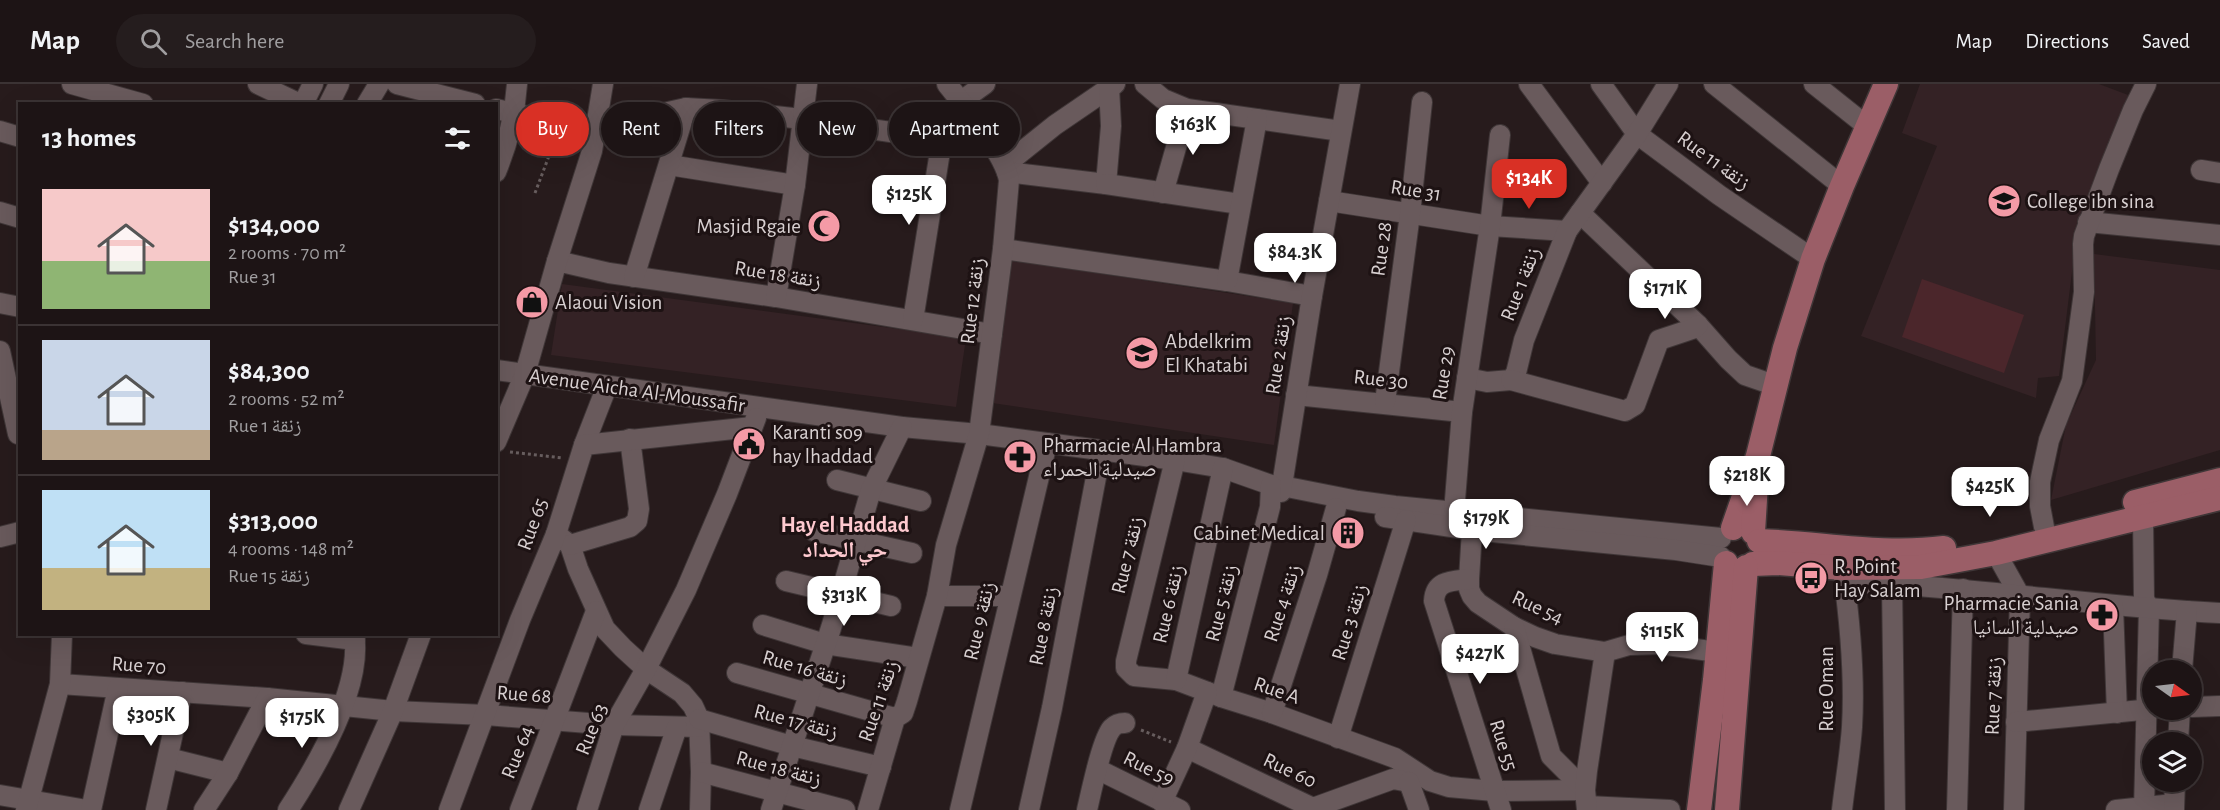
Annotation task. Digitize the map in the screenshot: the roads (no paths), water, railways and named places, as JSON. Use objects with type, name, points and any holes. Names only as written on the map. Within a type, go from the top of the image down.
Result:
[{"type":"main road","points":[[1699,810],[1717,652],[1774,385],[1813,259],[1886,84]]},
{"type":"main road","name":"Avenue Aicha Al-Moussafir","points":[[1739,549],[1778,563],[1843,575],[1922,567],[1996,553],[2140,510],[2220,480]]},
{"type":"main road","name":"Avenue Aicha Al-Moussafir","points":[[1739,549],[1920,551],[1964,546],[2044,527],[2220,498]]},
{"type":"main road","points":[[1727,810],[1739,549]]},
{"type":"street","points":[[72,84],[129,97]]},
{"type":"street","points":[[258,84],[298,102]]},
{"type":"street","points":[[303,102],[313,84]]},
{"type":"street","points":[[330,102],[339,84]]},
{"type":"street","points":[[368,102],[379,84]]},
{"type":"street","points":[[397,84],[467,102]]},
{"type":"street","points":[[498,167],[506,149],[506,112],[517,84]]},
{"type":"street","points":[[502,447],[592,151],[603,84]]},
{"type":"street","points":[[804,102],[807,84]]},
{"type":"street","points":[[947,84],[960,102],[985,84]]},
{"type":"street","points":[[1145,84],[1163,99],[1187,109],[1341,131]]},
{"type":"street","name":"Rue 2 زنقة","points":[[1277,487],[1296,395],[1350,84]]},
{"type":"street","points":[[1529,84],[1602,183]]},
{"type":"street","name":"Rue 11 زنقة","points":[[1601,84],[1637,134],[1719,195],[1813,259]]},
{"type":"street","name":"Rue 1 زنقة","points":[[1510,380],[1516,373],[1524,340],[1567,231],[1637,134],[1668,84]]},
{"type":"street","points":[[1714,84],[1842,186]]},
{"type":"street","points":[[1814,84],[1868,127]]},
{"type":"street","points":[[1006,169],[1055,125],[1112,86]]},
{"type":"street","points":[[1106,184],[1112,86]]},
{"type":"street","points":[[2044,527],[2040,506],[2040,482],[2049,440],[2072,381],[2084,292],[2083,244],[2088,222],[2139,86]]},
{"type":"street","name":"Rue 28","points":[[1385,402],[1422,102]]},
{"type":"street","points":[[506,112],[561,124],[597,128],[686,108],[797,118]]},
{"type":"street","points":[[634,277],[686,108]]},
{"type":"street","points":[[1162,193],[1187,109]]},
{"type":"street","points":[[1227,282],[1257,119]]},
{"type":"street","points":[[0,131],[18,136]]},
{"type":"street","name":"Rue 29","points":[[1460,523],[1462,411],[1490,226],[1500,135]]},
{"type":"street","points":[[776,297],[798,156]]},
{"type":"street","points":[[913,320],[939,156]]},
{"type":"street","points":[[998,156],[1006,169]]},
{"type":"street","points":[[669,165],[795,185]]},
{"type":"street","points":[[1006,169],[1240,204]]},
{"type":"street","name":"Rue 12 زنقة","points":[[979,434],[1003,249],[1009,180],[1006,169]]},
{"type":"street","name":"Rue 31","points":[[1329,201],[1490,226],[1567,231]]},
{"type":"street","points":[[0,212],[18,217]]},
{"type":"street","points":[[1580,213],[1698,325],[1745,375],[1774,385]]},
{"type":"street","points":[[2088,222],[2220,235]]},
{"type":"street","points":[[1003,249],[1312,296]]},
{"type":"street","name":"Rue 18 زنقة","points":[[557,261],[634,277],[776,297],[992,334]]},
{"type":"street","points":[[0,303],[18,307]]},
{"type":"street","points":[[1467,378],[1488,382],[1510,380],[1624,411],[1635,405],[1659,340],[1698,325]]},
{"type":"street","points":[[0,351],[12,435]]},
{"type":"street","name":"Avenue Aicha Al-Moussafir","points":[[498,370],[902,427],[979,434],[1175,460],[1223,468],[1336,508],[1406,520],[1739,549]]},
{"type":"street","name":"Rue 65","points":[[449,810],[520,620],[563,539],[581,452],[607,386]]},
{"type":"street","name":"Rue 30","points":[[1296,395],[1462,411]]},
{"type":"street","name":"Rue 63","points":[[587,810],[614,725],[646,669],[700,558],[760,407]]},
{"type":"street","points":[[581,452],[630,440],[752,427]]},
{"type":"street","points":[[774,802],[841,594],[871,489],[902,427]]},
{"type":"street","name":"Rue 11 زنقة","points":[[868,810],[894,718],[903,713],[908,701],[918,658],[937,596],[946,545],[979,434]]},
{"type":"street","points":[[630,440],[639,509],[637,521],[630,527],[563,539],[605,628],[646,669],[689,700],[699,723],[700,810]]},
{"type":"street","name":"Rue 9 زنقة","points":[[960,810],[1047,443]]},
{"type":"street","name":"Rue 8 زنقة","points":[[1029,810],[1052,708],[1101,451]]},
{"type":"street","name":"Rue 7 زنقة","points":[[1126,661],[1175,460]]},
{"type":"street","name":"Rue 6 زنقة","points":[[1176,680],[1223,468]]},
{"type":"street","points":[[837,480],[921,501]]},
{"type":"street","name":"Avenue Aicha Al-Moussafir","points":[[1277,487],[1358,501],[1460,523]]},
{"type":"street","name":"Rue 5 زنقة","points":[[1162,801],[1214,694],[1277,487]]},
{"type":"street","name":"Rue 4 زنقة","points":[[1272,713],[1317,575],[1336,508]]},
{"type":"street","points":[[2140,510],[2144,599],[2149,608],[2149,660]]},
{"type":"street","name":"Rue 3 زنقة","points":[[1338,738],[1406,520]]},
{"type":"street","name":"Rue 54","points":[[1460,523],[1469,589],[1478,603],[1535,637],[1555,644],[1605,652]]},
{"type":"street","points":[[814,531],[912,553]]},
{"type":"street","points":[[0,537],[18,532]]},
{"type":"street","points":[[1996,553],[2020,596]]},
{"type":"street","points":[[1843,575],[1892,584],[1963,589],[2113,606],[2220,613]]},
{"type":"street","name":"Rue Oman","points":[[1842,810],[1852,728],[1851,638],[1843,575]]},
{"type":"street","name":"Rue 55","points":[[1469,579],[1442,584],[1436,590],[1434,600],[1501,810]]},
{"type":"street","points":[[786,580],[891,606]]},
{"type":"street","points":[[1892,584],[1894,810]]},
{"type":"street","points":[[1957,810],[1963,589]]},
{"type":"street","points":[[937,596],[1010,596]]},
{"type":"street","name":"Rue 7 زنقة","points":[[2013,810],[2020,596]]},
{"type":"street","points":[[2113,606],[2117,713]]},
{"type":"street","name":"Rue 64","points":[[520,810],[597,611]]},
{"type":"street","points":[[2183,660],[2187,612]]},
{"type":"street","points":[[763,625],[825,644],[918,658]]},
{"type":"street","points":[[1515,627],[1551,756],[1586,802]]},
{"type":"street","points":[[27,805],[60,684],[62,636]]},
{"type":"street","points":[[288,810],[353,706],[354,637],[338,636]]},
{"type":"street","points":[[350,810],[393,711],[420,636]]},
{"type":"street","points":[[1586,802],[1605,652],[1629,645],[1659,644],[1717,652]]},
{"type":"street","name":"Rue A","points":[[1126,661],[1126,668],[1134,676],[1176,680],[1272,713],[1395,758],[1413,776],[1449,787],[1670,810]]},
{"type":"street","name":"Rue 16 زنقة","points":[[737,673],[894,718]]},
{"type":"street","name":"Rue 70","points":[[60,684],[353,706]]},
{"type":"street","points":[[0,795],[27,805],[89,810],[118,688]]},
{"type":"street","points":[[156,810],[182,692]]},
{"type":"street","points":[[204,810],[228,773],[267,698]]},
{"type":"street","name":"Rue 68","points":[[353,706],[393,711],[677,728]]},
{"type":"street","points":[[2202,707],[2220,706]]},
{"type":"street","points":[[2016,722],[2142,711]]},
{"type":"street","points":[[2144,808],[2148,720]]},
{"type":"street","name":"Rue 17 زنقة","points":[[677,728],[699,723],[881,767]]},
{"type":"street","points":[[1088,810],[1097,770],[1110,730],[1118,723],[1125,723]]},
{"type":"street","points":[[649,810],[677,728]]},
{"type":"street","name":"Rue 60","points":[[1187,748],[1313,809],[1393,779],[1413,776]]},
{"type":"street","points":[[168,758],[228,773]]},
{"type":"street","name":"Rue 59","points":[[1097,770],[1180,810]]},
{"type":"street","name":"Rue 18 زنقة","points":[[701,772],[774,802],[845,810]]},
{"type":"street","points":[[1413,776],[1419,810]]},
{"type":"street","points":[[2116,810],[2174,807],[2175,792]]},
{"type":"place","name":"College ibn sina","points":[[2004,201]]},
{"type":"place","name":"Masjid Rgaie","points":[[824,226]]},
{"type":"place","name":"Alaoui Vision","points":[[532,302]]},
{"type":"place","name":"Abdelkrim El Khatabi","points":[[1142,353]]},
{"type":"place","name":"Karanti so9 hay lhaddad","points":[[749,444]]},
{"type":"place","name":"Pharmacie Al Hambra صيدلية الحمراء","points":[[1020,457]]},
{"type":"place","name":"Cabinet Medical","points":[[1348,533]]},
{"type":"place","name":"R. Point Hay Salam","points":[[1811,578]]},
{"type":"place","name":"Pharmacie Sania صيدلية السانيا","points":[[2102,615]]},
{"type":"district","name":"Hay el Haddad حي الحداد","points":[[845,536]]}]
